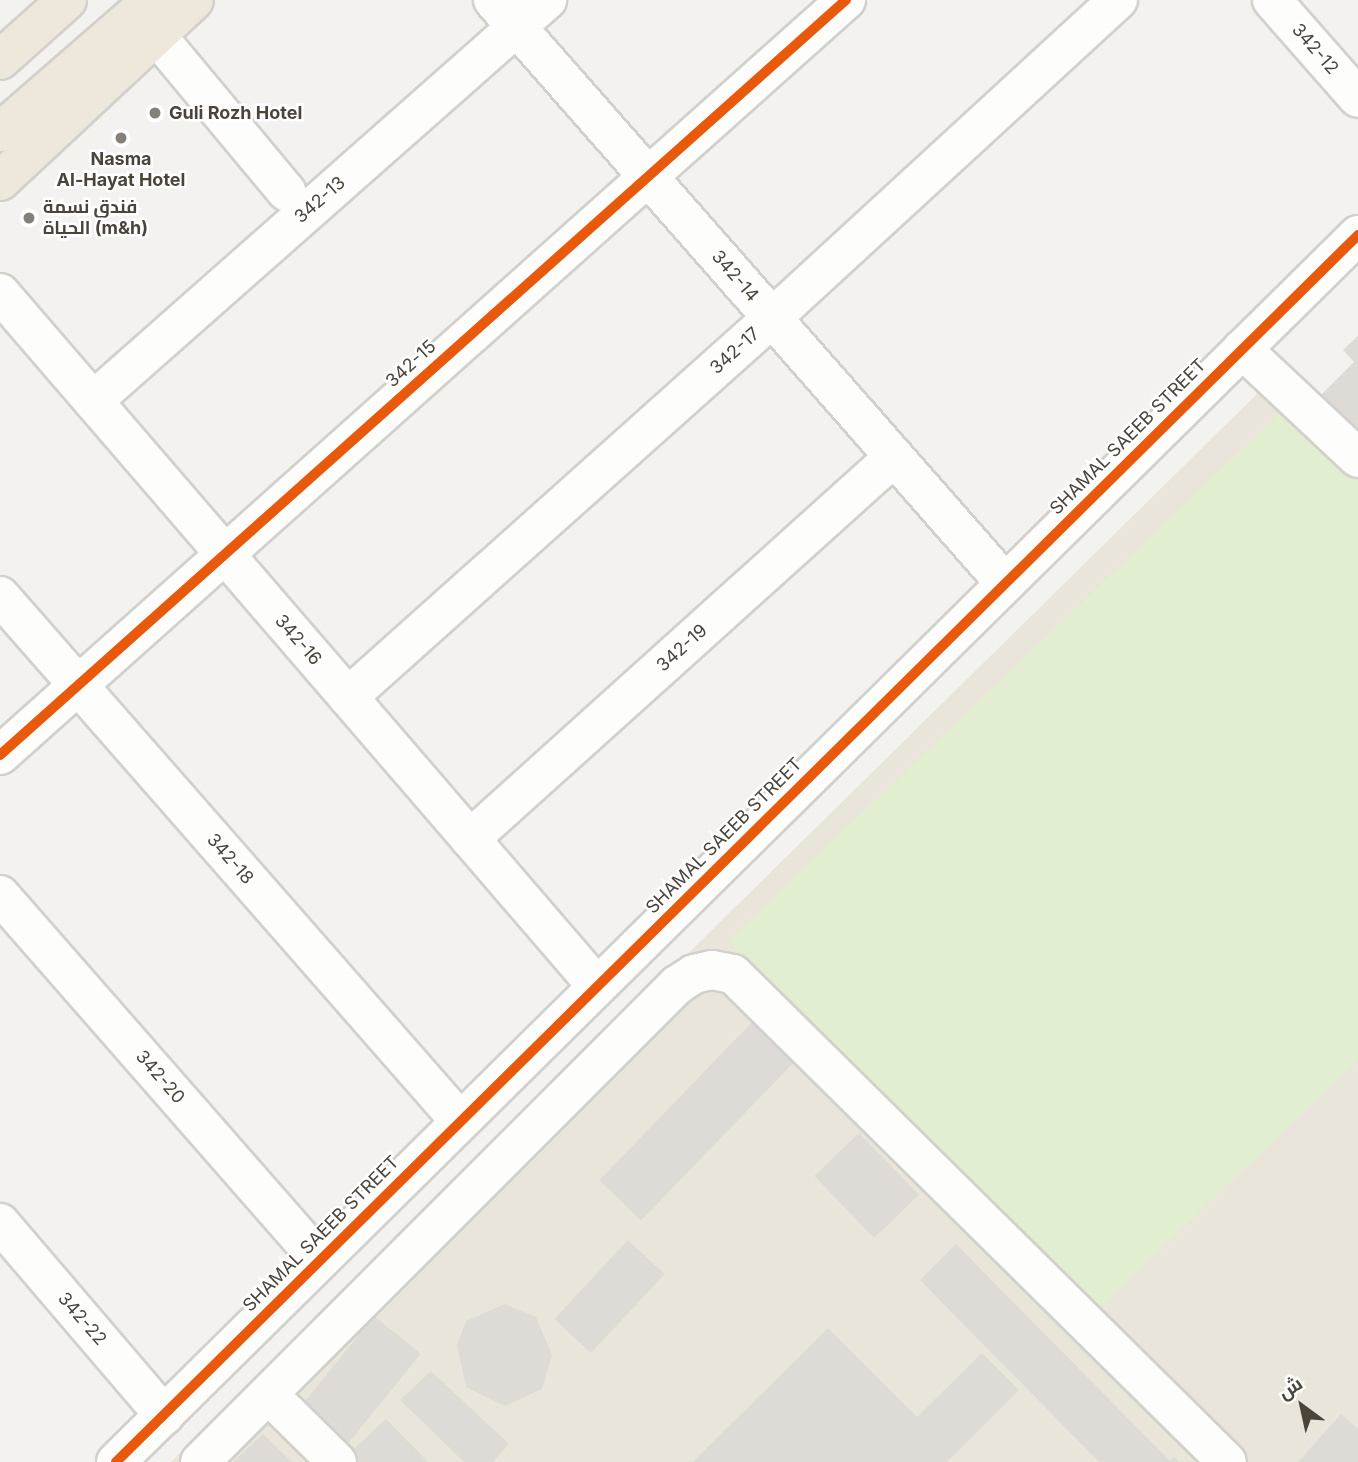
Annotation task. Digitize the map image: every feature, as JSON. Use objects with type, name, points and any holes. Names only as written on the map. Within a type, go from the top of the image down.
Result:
[{"type":"highway","points":[[0,60],[67,0]]},
{"type":"highway","points":[[0,132],[154,17],[194,0]]},
{"type":"highway","points":[[0,181],[154,17]]},
{"type":"street","name":"342-13","points":[[93,401],[505,14],[547,0]]},
{"type":"street","name":"342-15","points":[[0,755],[846,0]]},
{"type":"street","name":"342-17","points":[[348,697],[772,318],[1118,0]]},
{"type":"street","name":"342-12","points":[[1272,0],[1358,98]]},
{"type":"street","name":"342-14","points":[[505,14],[1005,583]]},
{"type":"street","points":[[154,17],[287,192]]},
{"type":"street","name":"SHAMAL SAEEB STREET","points":[[116,1462],[1358,234]]},
{"type":"street","name":"342-16","points":[[0,293],[597,986]]},
{"type":"street","points":[[1242,349],[1358,458]]},
{"type":"street","name":"342-19","points":[[470,839],[894,457]]},
{"type":"street","name":"342-18","points":[[0,596],[460,1121]]},
{"type":"street","name":"342-20","points":[[0,895],[320,1260]]},
{"type":"street","points":[[201,1462],[270,1396],[677,985],[694,974],[712,970],[733,974],[1227,1462]]},
{"type":"street","name":"342-22","points":[[0,1223],[163,1415]]},
{"type":"street","points":[[270,1396],[337,1462]]},
{"type":"shaded area","points":[[1265,386],[1358,478],[1358,1462],[171,1462]]},
{"type":"green space","points":[[1285,408],[1358,483],[1358,1060],[1089,1318],[728,941]]},
{"type":"building","points":[[1358,336],[1358,441],[1317,399],[1354,362],[1343,350]]},
{"type":"building","points":[[757,1017],[799,1057],[641,1221],[599,1180]]},
{"type":"building","points":[[859,1133],[919,1195],[874,1238],[814,1176]]},
{"type":"building","points":[[628,1240],[665,1274],[591,1353],[554,1319]]},
{"type":"building","points":[[956,1244],[1170,1461],[1174,1457],[1179,1462],[1099,1462],[920,1280]]},
{"type":"building","points":[[505,1304],[536,1317],[552,1355],[542,1389],[505,1406],[466,1387],[457,1345],[466,1321]]},
{"type":"building","points":[[374,1316],[421,1354],[347,1445],[300,1407]]},
{"type":"building","points":[[828,1328],[917,1417],[982,1353],[1019,1390],[947,1462],[693,1462]]},
{"type":"building","points":[[431,1371],[509,1444],[493,1462],[464,1462],[400,1400]]},
{"type":"building","points":[[1341,1414],[1358,1429],[1358,1462],[1298,1462]]},
{"type":"building","points":[[386,1419],[428,1462],[348,1462],[344,1458]]},
{"type":"building","points":[[263,1434],[292,1462],[233,1462]]},
{"type":"cycle path","points":[[0,755],[846,0]]},
{"type":"cycle path","points":[[116,1462],[1358,235]]},
{"type":"place","name":"Guli Rozh Hotel","points":[[155,113]]},
{"type":"place","name":"Nasma Al-Hayat Hotel","points":[[121,138]]},
{"type":"place","name":"فندق نسمة الحياة (m&h)","points":[[29,218]]}]
